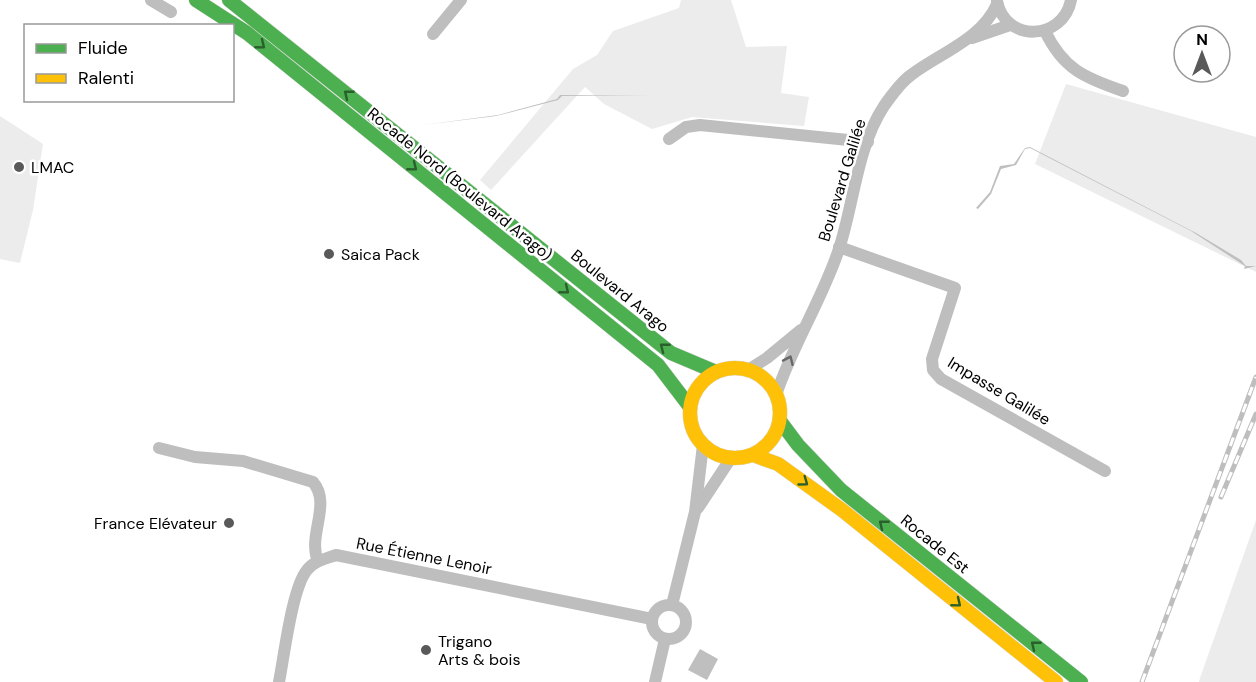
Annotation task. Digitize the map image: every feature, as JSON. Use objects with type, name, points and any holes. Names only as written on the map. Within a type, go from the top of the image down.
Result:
[{"type":"main road","name":"Rocade Nord (Boulevard Arago)","points":[[196,0],[233,24]]},
{"type":"main road","name":"Boulevard Arago","points":[[229,0],[671,353],[716,372]]},
{"type":"main road","name":"Rocade Nord (Boulevard Arago)","points":[[234,25],[658,365],[690,407]]},
{"type":"main road","points":[[753,455],[770,441],[780,421],[780,406],[776,395],[765,379],[748,370],[729,369],[716,372],[704,381],[695,393],[690,407],[690,421],[703,445],[714,453],[731,458],[753,455],[778,464],[842,510],[1056,682]]},
{"type":"main road","name":"Rocade Est","points":[[780,421],[798,445],[841,490],[1081,682]]},
{"type":"street","points":[[151,0],[171,12]]},
{"type":"street","points":[[433,34],[461,0]]},
{"type":"street","points":[[997,2],[1010,24],[1021,31],[1045,31],[1064,18],[1071,0]]},
{"type":"street","name":"Boulevard Galilée","points":[[776,395],[804,327],[823,292],[839,247],[868,142],[884,107],[909,76],[965,40],[991,18],[997,2]]},
{"type":"street","name":"Boulevard Galilée","points":[[965,40],[1010,24]]},
{"type":"street","points":[[1045,31],[1054,50],[1086,78],[1123,91]]},
{"type":"street","points":[[669,138],[686,127],[700,125],[868,142]]},
{"type":"street","name":"Impasse Galilée","points":[[839,247],[955,288],[932,359],[933,370],[941,378],[1105,471]]},
{"type":"street","name":"Boulevard Galilée","points":[[748,370],[767,358],[804,327]]},
{"type":"street","points":[[672,605],[696,512],[703,445]]},
{"type":"street","points":[[159,448],[195,457],[243,461],[313,482],[319,489],[321,498],[315,545],[318,561],[307,570],[298,588],[279,682]]},
{"type":"street","points":[[696,512],[731,458]]},
{"type":"street","name":"Rue Étienne Lenoir","points":[[318,561],[336,555],[652,619]]},
{"type":"street","points":[[672,605],[681,610],[686,624],[676,638],[665,639],[653,629],[652,619],[661,606],[672,605]]},
{"type":"street","points":[[655,682],[665,639]]},
{"type":"shaded area","points":[[681,0],[731,0],[746,47],[787,46],[781,93],[809,97],[804,126],[692,117],[652,129],[604,104],[585,87],[491,190],[480,180],[573,69],[597,55],[613,31],[679,8]]},
{"type":"shaded area","points":[[1066,84],[1256,137],[1256,272],[1035,164]]},
{"type":"shaded area","points":[[560,95],[650,96],[562,96],[558,100],[496,116],[423,125],[498,115],[557,99]]},
{"type":"shaded area","name":"LMAC","points":[[0,116],[43,144],[33,210],[20,263],[0,259]]},
{"type":"shaded area","points":[[1030,147],[1196,233],[1241,260],[1246,266],[1256,266],[1244,269],[1245,266],[1191,231],[1030,148],[1025,149],[1016,165],[1001,169],[991,194],[978,209],[976,208],[990,192],[1000,166],[1014,164],[1025,148]]},
{"type":"shaded area","points":[[1256,520],[1256,682],[1199,682],[1200,678]]},
{"type":"shaded area","points":[[700,649],[718,659],[707,680],[688,670]]},
{"type":"railway","points":[[1142,682],[1256,377]]},
{"type":"railway","points":[[1221,497],[1256,414]]},
{"type":"traffic: fast","points":[[196,0],[233,24]]},
{"type":"traffic: fast","points":[[229,0],[671,353],[716,372]]},
{"type":"traffic: fast","points":[[234,25],[658,365],[690,407]]},
{"type":"traffic: fast","points":[[780,421],[798,445],[841,490],[1081,682]]},
{"type":"traffic: slow","points":[[735,368],[752,372],[767,381],[776,396],[780,413],[776,430],[767,445],[752,454],[735,458],[718,454],[703,445],[694,430],[690,413],[694,396],[703,381],[718,372],[735,368]]},
{"type":"traffic: slow","points":[[753,455],[778,464],[842,510],[1056,682]]},
{"type":"place","name":"LMAC","points":[[19,167]]},
{"type":"place","name":"Saica Pack","points":[[329,254]]},
{"type":"place","name":"France Elévateur","points":[[229,523]]},
{"type":"place","name":"Trigano Arts & bois","points":[[426,650]]}]
